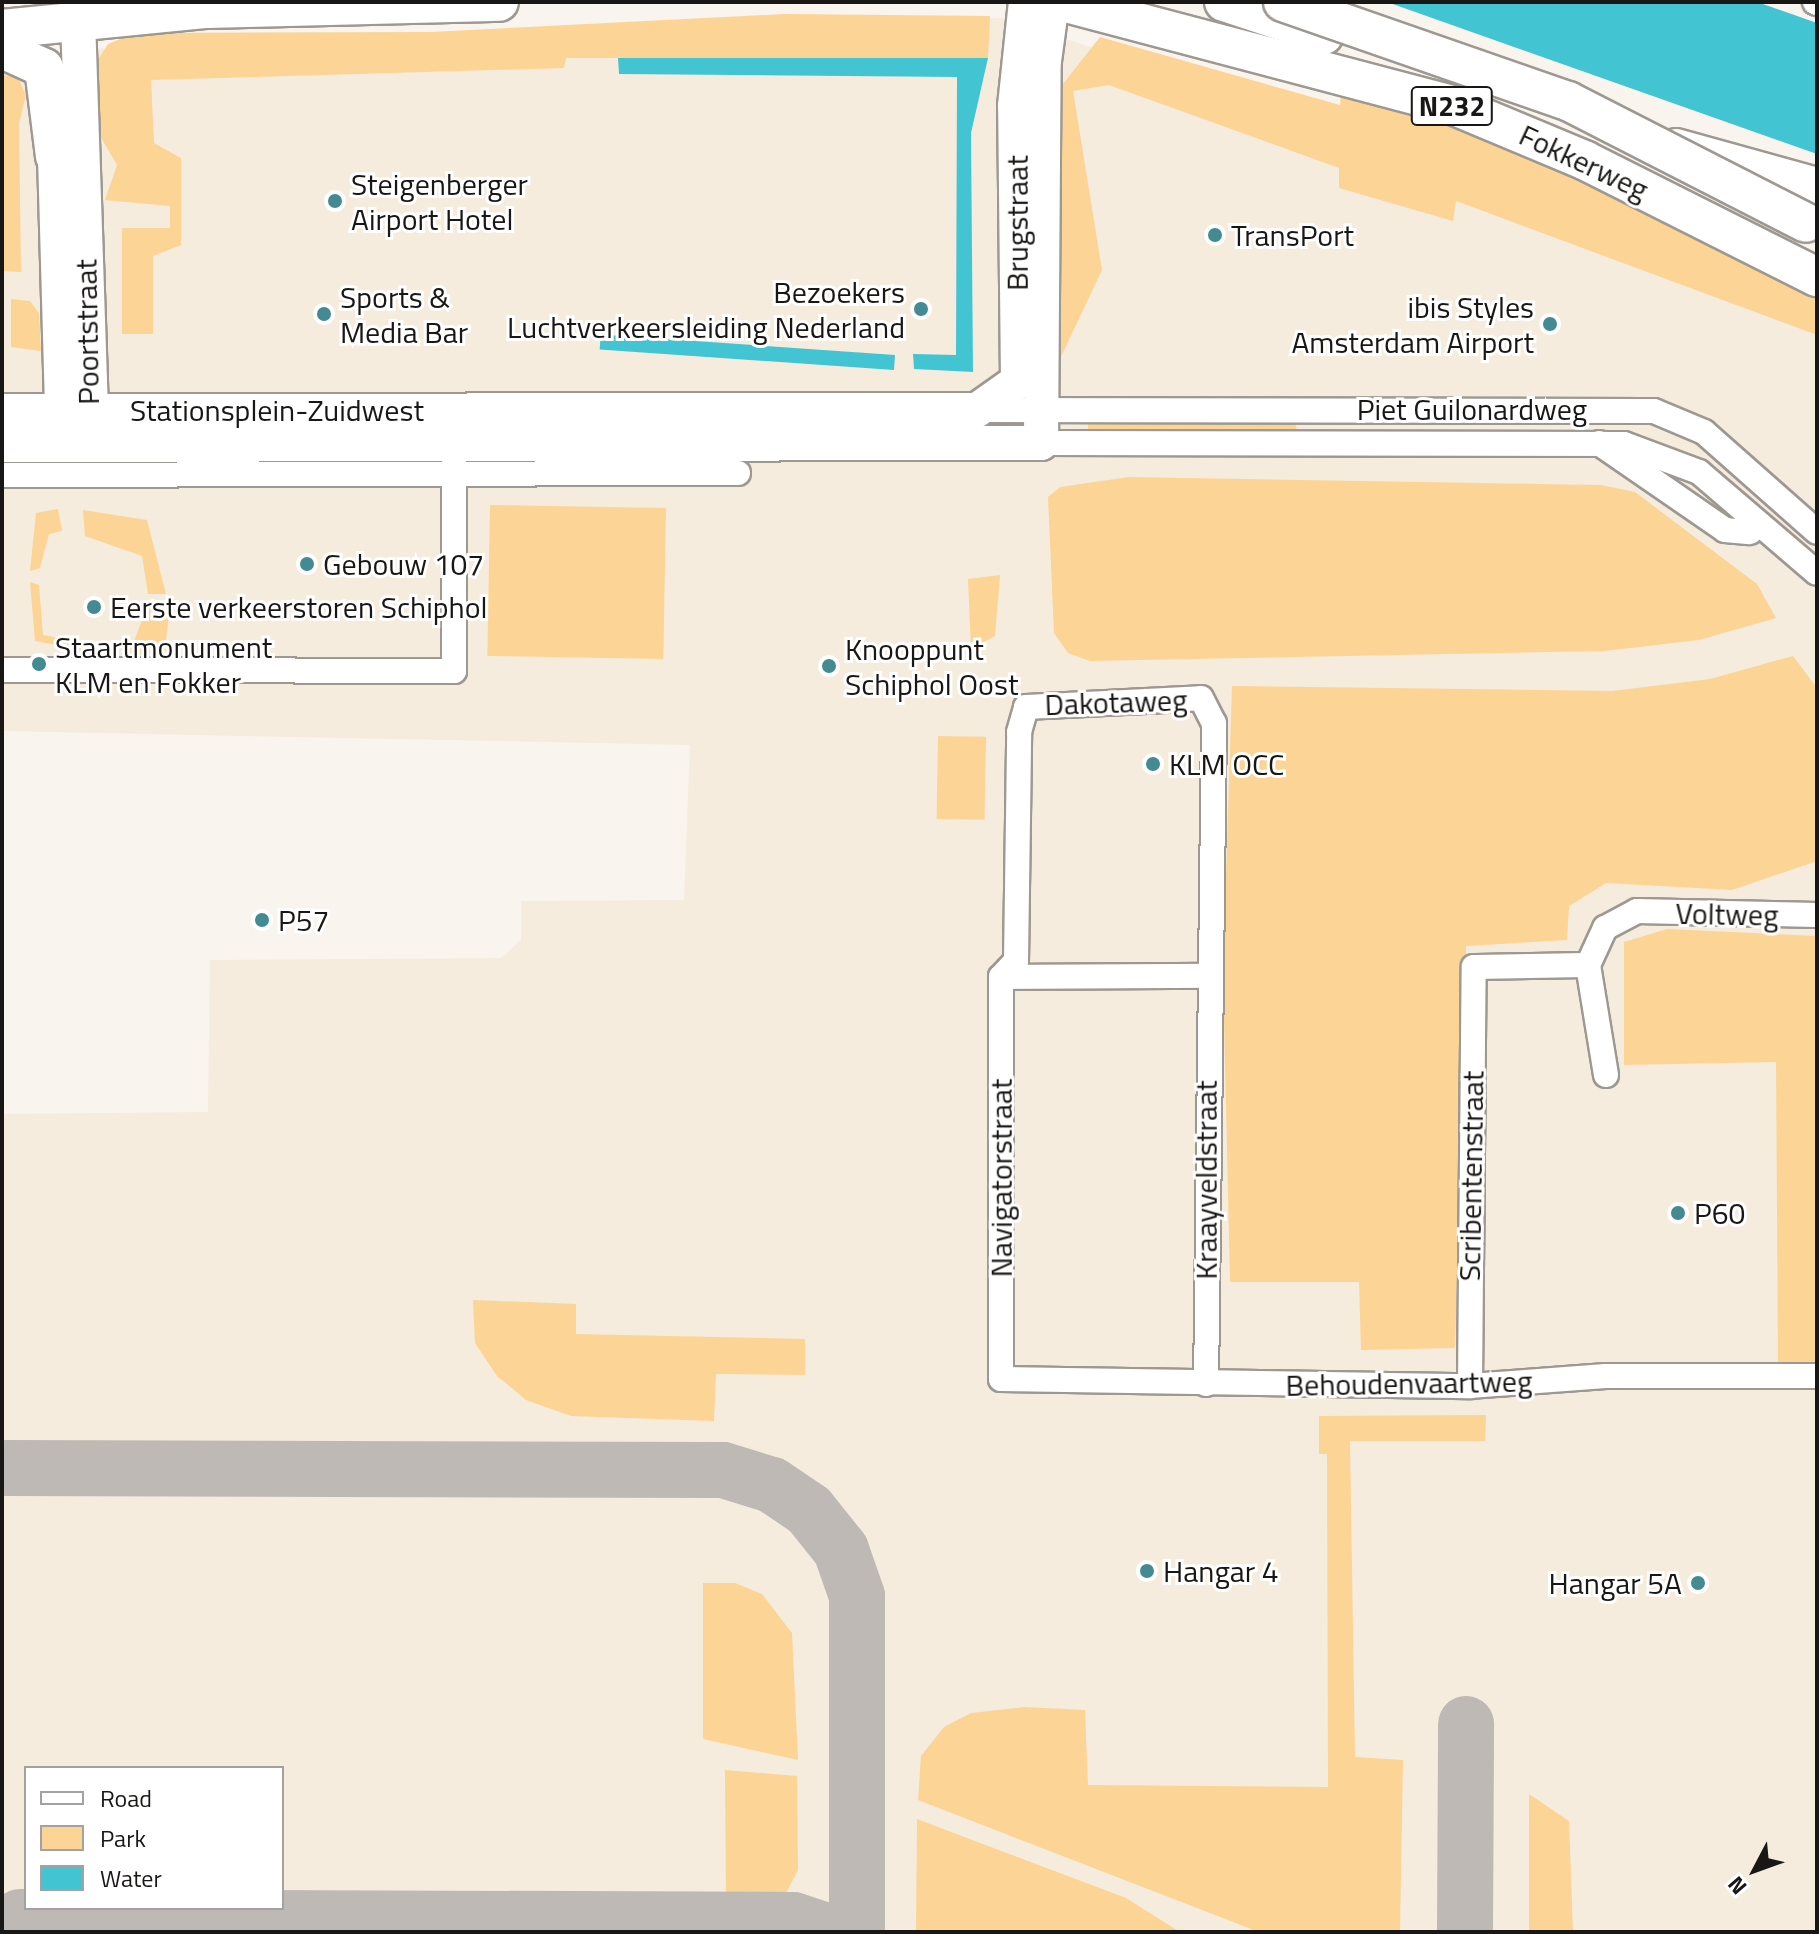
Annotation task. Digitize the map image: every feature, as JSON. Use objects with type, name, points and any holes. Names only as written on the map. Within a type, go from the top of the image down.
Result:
[{"type":"main road","points":[[2,29],[67,10],[499,2]]},
{"type":"main road","name":"Fokkerweg","points":[[1062,2],[1455,106],[1584,160],[1817,277]]},
{"type":"main road","name":"N232","points":[[1224,2],[1584,120],[1817,187]]},
{"type":"main road","name":"Fokkerweg","points":[[1283,2],[1568,101],[1812,225]]},
{"type":"main road","points":[[2,49],[44,68],[55,156]]},
{"type":"street","name":"Brugstraat","points":[[1026,2],[1015,106],[1030,413]]},
{"type":"street","name":"Brugstraat","points":[[1030,413],[1044,61],[1052,2]]},
{"type":"street","name":"Poortstraat","points":[[67,10],[76,410]]},
{"type":"street","name":"Poortstraat","points":[[55,156],[80,446]]},
{"type":"street","name":"Stationsplein-Zuidwest","points":[[2,411],[895,409],[1030,413]]},
{"type":"street","points":[[894,444],[895,409]]},
{"type":"street","name":"Piet Guilonardweg","points":[[1030,413],[1085,409],[1654,411],[1704,432],[1817,532]]},
{"type":"street","name":"Stationsplein-Zuidwest","points":[[2,670],[454,671],[456,410]]},
{"type":"street","points":[[586,410],[586,444]]},
{"type":"street","name":"Piet Guilonardweg","points":[[1030,413],[1599,443],[1676,462],[1720,486],[1817,573]]},
{"type":"street","name":"Stationsplein-Zuidwest","points":[[2,445],[894,444],[1030,413]]},
{"type":"street","name":"Piet Guilonardweg","points":[[1599,443],[1725,530],[1775,535]]},
{"type":"street","name":"Piet Guilonardweg","points":[[1676,462],[1750,532]]},
{"type":"street","points":[[2,475],[454,478],[738,473]]},
{"type":"street","name":"Dakotaweg","points":[[1001,977],[1016,961],[1019,732],[1026,707],[1201,698],[1214,723],[1207,976]]},
{"type":"street","name":"Voltweg","points":[[1588,965],[1605,928],[1637,911],[1817,915]]},
{"type":"street","points":[[1588,965],[1606,1075]]},
{"type":"street","name":"Scribentenstraat","points":[[1470,1386],[1474,967],[1588,965]]},
{"type":"street","points":[[1001,977],[1207,976]]},
{"type":"street","name":"Kraayveldstraat","points":[[1206,1384],[1207,976]]},
{"type":"street","name":"Navigatorstraat","points":[[1001,977],[1001,1379]]},
{"type":"street","name":"Behoudenvaartweg","points":[[1001,1379],[1470,1386],[1606,1376],[1817,1376]]},
{"type":"shaded area","points":[[1002,18],[1378,142],[1817,320],[1817,1932],[2,1932],[2,1114],[208,1112],[210,960],[501,958],[521,940],[521,901],[684,900],[690,745],[2,731],[2,67],[69,51],[204,40]]},
{"type":"green space","points":[[785,14],[990,16],[988,58],[566,58],[564,68],[151,80],[154,143],[181,158],[181,245],[153,256],[153,334],[122,334],[122,228],[170,228],[170,206],[105,200],[117,165],[97,131],[92,69],[108,44],[135,33],[430,32]]},
{"type":"green space","points":[[1100,37],[1340,105],[1341,93],[1494,139],[1817,296],[1817,335],[1456,201],[1453,221],[1339,188],[1339,168],[1109,85],[1073,91],[1102,270],[1058,363],[1059,89]]},
{"type":"green space","points":[[2,75],[18,78],[26,95],[19,123],[21,272],[2,271]]},
{"type":"green space","points":[[11,299],[30,301],[39,313],[41,351],[11,347]]},
{"type":"green space","points":[[1088,420],[1294,420],[1297,430],[1088,434]]},
{"type":"green space","points":[[1129,477],[1601,485],[1635,492],[1757,584],[1776,618],[1699,640],[1604,651],[1090,661],[1068,653],[1054,633],[1048,497],[1060,487]]},
{"type":"green space","points":[[490,505],[666,508],[663,659],[487,656]]},
{"type":"green space","points":[[58,509],[62,531],[49,534],[40,568],[30,571],[36,513]]},
{"type":"green space","points":[[83,510],[147,520],[166,594],[148,594],[142,556],[85,536]]},
{"type":"green space","points":[[1000,575],[995,636],[971,649],[968,579]]},
{"type":"green space","points":[[30,582],[39,585],[43,635],[96,645],[97,653],[35,641]]},
{"type":"green space","points":[[149,601],[170,604],[165,651],[125,657],[121,648],[133,644]]},
{"type":"green space","points":[[1793,656],[1817,688],[1817,861],[1732,890],[1606,883],[1569,906],[1567,940],[1466,946],[1455,1348],[1361,1350],[1359,1282],[1230,1282],[1223,974],[1232,686],[1612,691],[1710,679]]},
{"type":"green space","points":[[938,736],[986,737],[985,820],[937,819]]},
{"type":"green space","points":[[1667,929],[1817,936],[1817,1365],[1778,1365],[1776,1062],[1624,1065],[1624,942]]},
{"type":"green space","points":[[473,1300],[576,1304],[576,1334],[805,1339],[805,1375],[716,1374],[714,1421],[571,1416],[526,1400],[497,1376],[475,1343]]},
{"type":"green space","points":[[1486,1415],[1485,1441],[1350,1441],[1355,1757],[1403,1760],[1400,1932],[1259,1932],[918,1800],[921,1756],[944,1727],[971,1713],[1025,1707],[1085,1710],[1088,1785],[1328,1787],[1327,1454],[1319,1454],[1319,1416]]},
{"type":"green space","points":[[703,1583],[735,1583],[762,1594],[792,1633],[798,1760],[703,1739]]},
{"type":"green space","points":[[725,1770],[797,1776],[798,1870],[783,1899],[726,1903]]},
{"type":"green space","points":[[1529,1794],[1569,1821],[1573,1932],[1529,1932]]},
{"type":"green space","points":[[917,1819],[1126,1898],[1180,1932],[916,1932]]},
{"type":"water","points":[[1387,2],[1757,2],[1817,23],[1817,154]]},
{"type":"water","points":[[618,58],[988,58],[971,133],[973,372],[914,369],[913,354],[956,355],[957,77],[619,74]]},
{"type":"water","points":[[601,334],[895,355],[894,370],[600,349]]},
{"type":"taxiway","points":[[7,1468],[723,1470],[772,1485],[809,1510],[841,1550],[857,1596],[857,1932]]},
{"type":"taxiway","points":[[1465,1932],[1466,1724]]},
{"type":"taxiway","points":[[20,1917],[793,1920],[830,1932]]},
{"type":"place","name":"Steigenberger Airport Hotel","points":[[335,201]]},
{"type":"place","name":"TransPort","points":[[1215,235]]},
{"type":"place","name":"Bezoekers Luchtverkeersleiding Nederland","points":[[921,309]]},
{"type":"place","name":"Sports & Media Bar","points":[[324,314]]},
{"type":"place","name":"ibis Styles Amsterdam Airport","points":[[1550,324]]},
{"type":"place","name":"Gebouw 107","points":[[307,564]]},
{"type":"place","name":"Eerste verkeerstoren Schiphol","points":[[94,607]]},
{"type":"place","name":"Staartmonument KLM en Fokker","points":[[39,664]]},
{"type":"place","name":"Knooppunt Schiphol Oost","points":[[829,666]]},
{"type":"place","name":"KLM OCC","points":[[1153,764]]},
{"type":"place","name":"P57","points":[[262,920]]},
{"type":"place","name":"P60","points":[[1678,1213]]},
{"type":"place","name":"Hangar 4","points":[[1147,1571]]},
{"type":"place","name":"Hangar 5A","points":[[1698,1583]]}]
